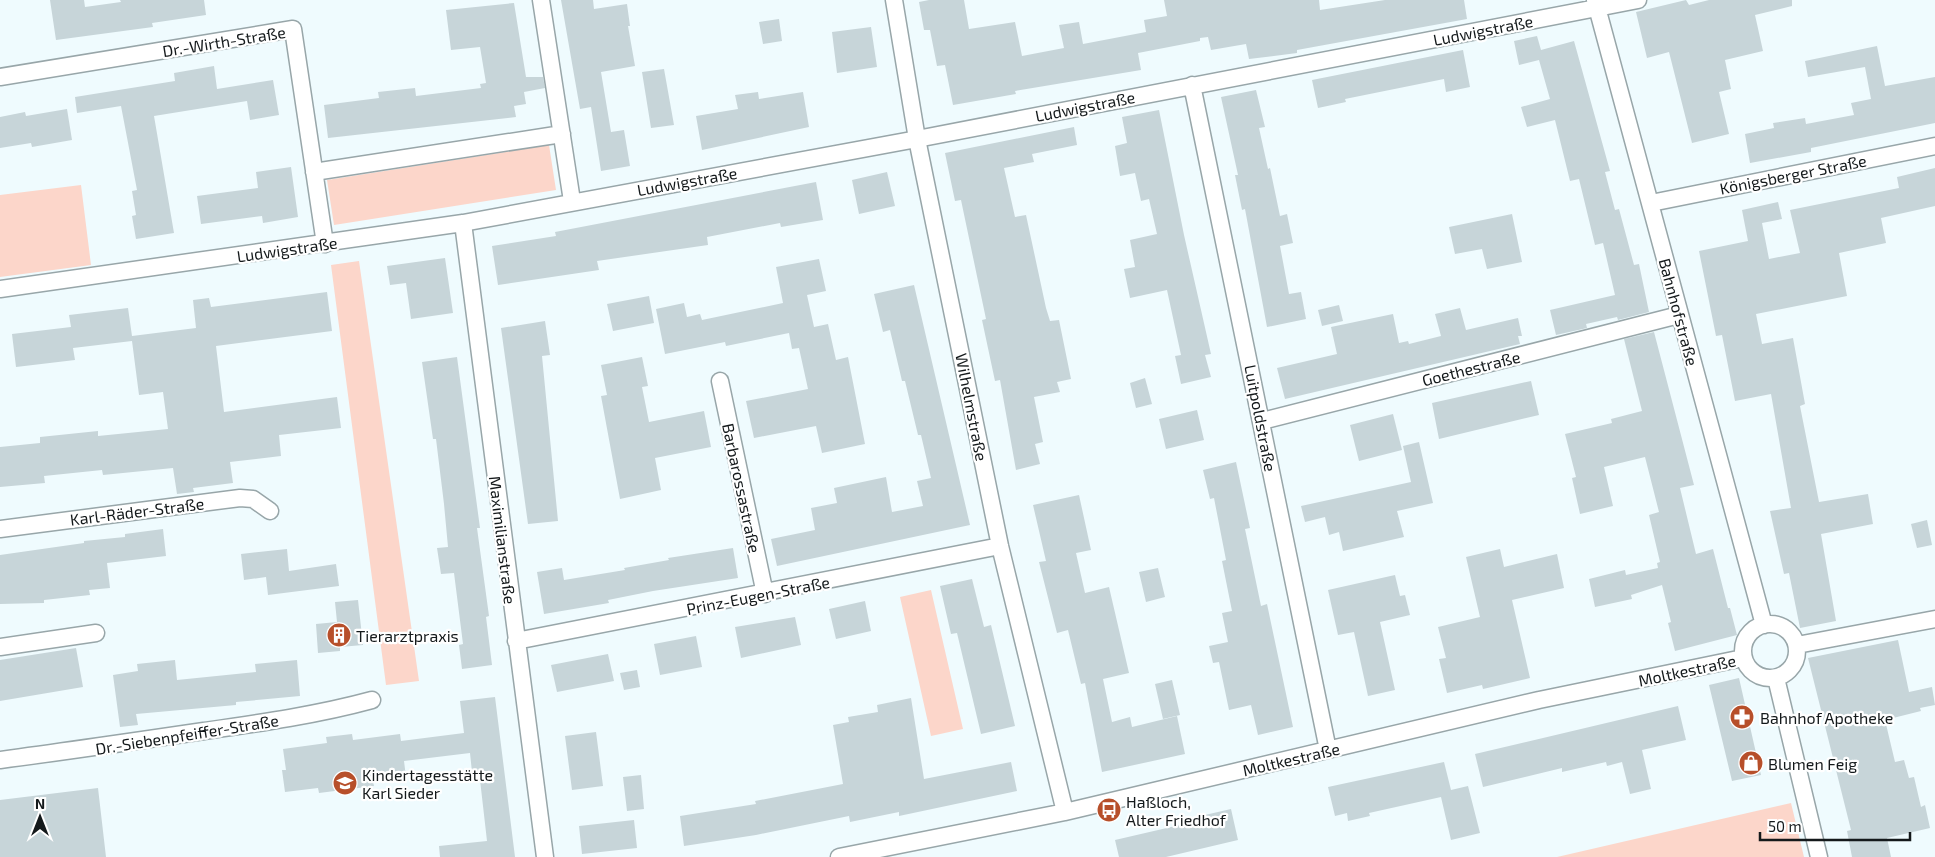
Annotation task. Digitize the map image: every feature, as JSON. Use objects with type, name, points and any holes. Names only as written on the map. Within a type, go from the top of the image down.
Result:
[{"type":"street","points":[[541,0],[572,202]]},
{"type":"street","name":"Wilhelmstraße","points":[[894,0],[917,139],[1000,546],[1066,812]]},
{"type":"street","name":"Ludwigstraße","points":[[0,289],[325,244],[463,222],[917,139],[1596,4],[1638,0]]},
{"type":"street","name":"Bahnhofstraße","points":[[1596,4],[1764,625]]},
{"type":"street","name":"Dr.-Wirth-Straße","points":[[0,77],[293,29],[325,244]]},
{"type":"street","name":"Luitpoldstraße","points":[[1192,85],[1328,750]]},
{"type":"street","points":[[314,172],[562,134]]},
{"type":"street","name":"Königsberger Straße","points":[[1651,203],[1935,146]]},
{"type":"street","name":"Maximilianstraße","points":[[463,222],[545,857]]},
{"type":"street","name":"Goethestraße","points":[[1262,421],[1679,315]]},
{"type":"street","name":"Barbarossastraße","points":[[720,381],[764,594]]},
{"type":"street","name":"Karl-Räder-Straße","points":[[0,529],[240,498],[253,499],[270,511]]},
{"type":"street","name":"Prinz-Eugen-Straße","points":[[516,641],[764,594],[1000,546]]},
{"type":"street","points":[[1796,645],[1935,619]]},
{"type":"street","points":[[1764,625],[1781,626],[1788,630],[1796,645],[1797,654],[1791,669],[1776,678],[1760,676],[1747,665],[1743,658],[1743,649],[1749,634],[1764,625]]},
{"type":"street","points":[[0,647],[96,633]]},
{"type":"street","name":"Moltkestraße","points":[[839,857],[1066,812],[1539,700],[1743,658]]},
{"type":"street","points":[[1776,678],[1819,857]]},
{"type":"street","name":"Dr.-Siebenpfeiffer-Straße","points":[[0,760],[109,747],[330,712],[372,700]]},
{"type":"shaded area","points":[[549,145],[556,190],[334,225],[327,180]]},
{"type":"shaded area","points":[[81,185],[91,265],[0,277],[0,195]]},
{"type":"shaded area","points":[[359,261],[419,681],[386,685],[331,265]]},
{"type":"shaded area","points":[[931,590],[963,729],[931,736],[900,597]]},
{"type":"shaded area","points":[[1791,803],[1804,857],[1557,857]]},
{"type":"building","points":[[50,0],[84,0],[85,7],[121,2],[120,0],[204,0],[206,15],[152,23],[153,27],[56,40]]},
{"type":"building","points":[[561,0],[593,0],[594,9],[627,4],[630,26],[628,26],[635,66],[601,72],[611,132],[624,130],[630,166],[601,171],[591,107],[580,109]]},
{"type":"building","points":[[929,0],[964,0],[969,29],[1015,22],[1022,56],[1064,48],[1059,25],[1079,22],[1083,44],[1146,32],[1144,20],[1167,16],[1164,0],[1319,0],[1320,10],[1385,0],[1464,0],[1467,19],[1297,50],[1297,53],[1249,59],[1246,44],[1211,50],[1208,37],[1200,38],[1200,41],[1138,53],[1141,70],[1015,91],[1016,94],[953,105],[945,65],[937,66],[930,30],[924,30],[919,2]]},
{"type":"building","points":[[1686,0],[1689,5],[1709,0],[1792,0],[1792,6],[1755,15],[1763,51],[1725,60],[1731,89],[1719,92],[1729,134],[1692,143],[1669,52],[1647,58],[1636,12]]},
{"type":"building","points":[[514,3],[526,77],[543,77],[545,88],[524,92],[526,104],[514,106],[516,117],[328,138],[324,105],[379,98],[378,92],[415,88],[416,96],[481,88],[480,84],[486,83],[480,47],[451,50],[446,10]]},
{"type":"building","points":[[779,19],[782,41],[763,44],[759,22]]},
{"type":"building","points":[[871,27],[877,67],[837,73],[832,32]]},
{"type":"building","points":[[1537,36],[1541,50],[1574,41],[1610,171],[1605,172],[1615,210],[1619,209],[1634,265],[1639,264],[1649,312],[1618,320],[1617,317],[1586,324],[1587,328],[1556,335],[1550,310],[1615,295],[1603,243],[1595,245],[1579,179],[1570,181],[1555,120],[1527,127],[1521,107],[1550,99],[1539,60],[1519,65],[1514,41]]},
{"type":"building","points":[[1877,46],[1885,86],[1935,77],[1935,123],[1811,148],[1811,152],[1750,163],[1745,134],[1774,128],[1773,123],[1805,118],[1806,124],[1854,115],[1851,103],[1871,99],[1865,67],[1808,77],[1805,61]]},
{"type":"building","points":[[1463,50],[1470,87],[1446,92],[1444,79],[1345,99],[1346,102],[1318,108],[1312,80]]},
{"type":"building","points":[[214,66],[217,89],[273,80],[279,115],[250,120],[247,101],[154,116],[174,233],[136,239],[132,216],[136,215],[132,191],[137,190],[121,106],[77,113],[75,97],[175,81],[174,73]]},
{"type":"building","points":[[664,69],[674,125],[651,128],[642,72]]},
{"type":"building","points":[[1256,90],[1265,127],[1259,128],[1268,169],[1270,168],[1280,216],[1287,214],[1293,243],[1280,246],[1289,294],[1301,292],[1306,319],[1267,327],[1245,209],[1242,210],[1235,175],[1238,175],[1221,97]]},
{"type":"building","points":[[758,92],[759,99],[803,92],[809,127],[702,150],[696,116],[738,109],[735,95]]},
{"type":"building","points":[[67,109],[72,140],[32,147],[31,143],[0,148],[0,117],[25,112],[26,116]]},
{"type":"building","points":[[1159,110],[1184,235],[1211,354],[1205,355],[1211,377],[1181,384],[1175,356],[1181,355],[1167,290],[1130,298],[1124,269],[1135,267],[1130,240],[1157,234],[1149,199],[1141,201],[1135,173],[1120,176],[1115,146],[1127,143],[1122,117]]},
{"type":"building","points":[[1074,127],[1077,145],[1032,154],[1034,162],[1004,168],[1015,217],[1026,215],[1046,308],[1050,321],[1059,320],[1071,379],[1057,382],[1060,392],[1034,397],[1043,442],[1035,444],[1040,464],[1016,470],[1000,380],[995,381],[982,320],[986,319],[961,200],[955,201],[945,153]]},
{"type":"building","points":[[291,167],[298,217],[263,223],[262,216],[201,224],[197,196],[258,188],[256,172]]},
{"type":"building","points":[[1935,168],[1935,206],[1881,218],[1886,243],[1839,253],[1847,296],[1756,314],[1762,344],[1793,338],[1805,404],[1800,406],[1819,502],[1868,494],[1873,524],[1821,534],[1836,621],[1800,628],[1789,573],[1784,574],[1770,511],[1791,508],[1771,394],[1735,401],[1722,335],[1716,336],[1699,251],[1748,241],[1742,210],[1778,202],[1782,219],[1762,223],[1769,259],[1800,253],[1790,210],[1899,188],[1897,177]]},
{"type":"building","points":[[887,172],[895,206],[859,214],[852,180]]},
{"type":"building","points":[[816,182],[823,220],[781,227],[780,223],[707,237],[708,245],[597,261],[599,270],[498,285],[492,246],[556,236],[555,232]]},
{"type":"building","points":[[1512,214],[1522,262],[1487,269],[1482,249],[1455,254],[1449,227]]},
{"type":"building","points":[[445,258],[453,313],[411,319],[406,283],[390,285],[387,266]]},
{"type":"building","points":[[819,259],[826,291],[807,295],[814,327],[828,324],[836,360],[848,357],[865,444],[822,453],[816,426],[754,438],[746,401],[808,389],[799,348],[792,349],[789,333],[726,346],[725,342],[665,354],[656,309],[684,303],[687,317],[700,314],[702,320],[783,303],[776,267]]},
{"type":"building","points":[[914,285],[970,525],[777,566],[771,539],[815,530],[811,508],[837,503],[834,488],[886,477],[892,512],[923,506],[917,481],[931,478],[905,381],[902,381],[890,330],[883,332],[874,294]]},
{"type":"building","points":[[327,292],[332,331],[216,346],[224,412],[337,397],[341,428],[279,435],[281,456],[230,462],[233,483],[193,488],[194,492],[177,494],[173,468],[103,475],[102,470],[44,476],[45,483],[0,487],[0,447],[40,443],[40,437],[98,431],[98,436],[168,429],[163,392],[139,395],[132,341],[73,348],[75,360],[16,367],[12,334],[71,327],[69,315],[128,308],[132,336],[196,328],[193,300],[209,298],[211,307]]},
{"type":"building","points":[[649,296],[654,323],[613,331],[607,304]]},
{"type":"building","points":[[1339,305],[1343,321],[1322,326],[1318,310]]},
{"type":"building","points":[[1460,308],[1466,330],[1518,318],[1522,336],[1518,336],[1520,344],[1285,399],[1277,368],[1337,354],[1331,327],[1393,314],[1399,343],[1408,341],[1409,344],[1441,336],[1435,314]]},
{"type":"building","points":[[545,321],[550,355],[542,356],[558,521],[528,524],[501,328]]},
{"type":"building","points":[[1654,332],[1694,485],[1680,488],[1696,554],[1713,549],[1737,635],[1675,651],[1668,623],[1671,622],[1662,585],[1631,595],[1632,599],[1595,607],[1589,579],[1625,570],[1626,575],[1658,568],[1657,563],[1660,562],[1649,515],[1659,512],[1645,457],[1604,467],[1613,506],[1580,514],[1572,478],[1576,477],[1565,434],[1612,423],[1611,419],[1642,411],[1624,339]]},
{"type":"building","points":[[457,357],[480,528],[477,528],[489,616],[486,617],[492,665],[462,669],[459,645],[463,644],[454,573],[441,574],[437,548],[448,547],[436,439],[433,439],[422,362]]},
{"type":"building","points":[[642,357],[648,386],[642,387],[649,422],[704,411],[711,447],[655,458],[661,490],[620,499],[601,396],[607,395],[601,365]]},
{"type":"building","points":[[1145,378],[1152,404],[1136,408],[1130,383]]},
{"type":"building","points":[[1531,381],[1539,415],[1439,439],[1432,403]]},
{"type":"building","points":[[1197,410],[1204,440],[1166,449],[1159,419]]},
{"type":"building","points":[[1393,414],[1402,450],[1359,461],[1350,425]]},
{"type":"building","points":[[1419,442],[1433,503],[1397,511],[1404,537],[1343,551],[1339,532],[1329,535],[1325,517],[1305,522],[1301,506],[1411,482],[1403,446]]},
{"type":"building","points":[[1236,462],[1250,528],[1245,529],[1261,606],[1267,604],[1293,727],[1258,735],[1251,705],[1229,710],[1219,662],[1213,663],[1209,646],[1228,642],[1222,613],[1232,611],[1222,561],[1226,560],[1214,498],[1210,499],[1203,470]]},
{"type":"building","points":[[1079,495],[1091,550],[1076,553],[1085,593],[1109,587],[1129,673],[1103,679],[1112,722],[1130,717],[1132,727],[1177,716],[1185,754],[1102,772],[1085,683],[1081,684],[1068,630],[1057,633],[1039,562],[1046,561],[1033,505]]},
{"type":"building","points":[[1927,520],[1932,545],[1917,548],[1911,524]]},
{"type":"building","points":[[163,529],[166,556],[107,563],[110,588],[89,590],[90,595],[44,600],[44,603],[0,604],[0,555],[84,543],[84,541],[125,537],[125,534]]},
{"type":"building","points":[[733,548],[738,578],[653,591],[608,600],[609,603],[544,614],[537,572],[562,568],[564,580],[625,570],[624,568],[669,560],[668,558]]},
{"type":"building","points":[[287,549],[289,571],[336,564],[339,586],[268,595],[266,577],[244,580],[241,554]]},
{"type":"building","points":[[1500,549],[1504,567],[1557,554],[1564,588],[1512,600],[1530,678],[1483,689],[1482,685],[1447,693],[1439,659],[1446,658],[1438,627],[1480,617],[1466,557]]},
{"type":"building","points":[[1158,568],[1165,597],[1146,602],[1139,572]]},
{"type":"building","points":[[1395,575],[1400,596],[1405,595],[1410,615],[1380,622],[1395,690],[1368,696],[1354,632],[1338,635],[1328,590]]},
{"type":"building","points":[[972,579],[984,627],[991,625],[1015,726],[981,734],[957,633],[951,634],[940,586]]},
{"type":"building","name":"Tierarztpraxis","points":[[358,600],[363,645],[340,647],[340,651],[318,653],[316,624],[337,622],[335,602]]},
{"type":"building","points":[[865,601],[871,631],[836,639],[829,609]]},
{"type":"building","points":[[795,617],[801,645],[741,658],[735,627]]},
{"type":"building","points":[[696,636],[702,667],[660,675],[654,644]]},
{"type":"building","points":[[1898,640],[1909,692],[1932,687],[1935,705],[1920,708],[1921,711],[1885,720],[1895,762],[1904,760],[1909,778],[1914,777],[1921,807],[1925,805],[1930,828],[1887,838],[1891,857],[1852,857],[1847,831],[1851,830],[1808,658]]},
{"type":"building","points":[[76,648],[83,687],[0,701],[0,660]]},
{"type":"building","points":[[608,654],[614,681],[557,692],[551,665]]},
{"type":"building","points":[[175,660],[177,680],[256,672],[255,664],[297,660],[300,696],[236,702],[236,705],[136,714],[138,725],[120,727],[113,675],[138,671],[137,664]]},
{"type":"building","points":[[637,670],[640,687],[624,690],[620,673]]},
{"type":"building","points":[[1739,678],[1761,775],[1732,781],[1709,685]]},
{"type":"building","points":[[1172,680],[1180,715],[1163,719],[1155,684]]},
{"type":"building","points":[[495,697],[515,857],[440,857],[439,846],[487,841],[479,771],[472,772],[470,753],[404,761],[406,777],[373,781],[374,786],[319,793],[318,788],[285,792],[282,770],[286,770],[283,749],[327,743],[326,737],[352,734],[353,740],[400,734],[401,741],[464,733],[460,701]]},
{"type":"building","points":[[911,698],[924,779],[1011,762],[1017,791],[899,816],[899,812],[850,822],[849,816],[756,835],[684,846],[680,816],[756,804],[755,801],[843,784],[833,725],[849,722],[848,717],[878,712],[877,705]]},
{"type":"building","points":[[1678,706],[1686,740],[1642,750],[1651,789],[1630,794],[1622,762],[1607,766],[1606,762],[1562,772],[1562,768],[1483,787],[1475,754]]},
{"type":"building","points":[[596,732],[603,786],[572,790],[565,736]]},
{"type":"building","points":[[1444,762],[1451,790],[1468,786],[1480,833],[1451,840],[1441,797],[1369,813],[1370,816],[1348,821],[1347,813],[1335,816],[1328,787]]},
{"type":"building","points":[[641,775],[644,809],[627,811],[623,777]]},
{"type":"building","points":[[98,788],[106,857],[0,857],[0,800]]},
{"type":"building","points":[[1231,809],[1238,840],[1166,857],[1119,857],[1115,840],[1184,824],[1183,820]]},
{"type":"building","points":[[634,820],[637,848],[582,854],[579,826]]},
{"type":"place","name":"Tierarztpraxis","points":[[339,635]]},
{"type":"place","name":"Bahnhof Apotheke","points":[[1742,717]]},
{"type":"place","name":"Blumen Feig","points":[[1751,763]]},
{"type":"place","name":"Kindertagesstätte Karl Sieder","points":[[345,783]]},
{"type":"place","name":"Haßloch, Alter Friedhof","points":[[1109,810]]}]
